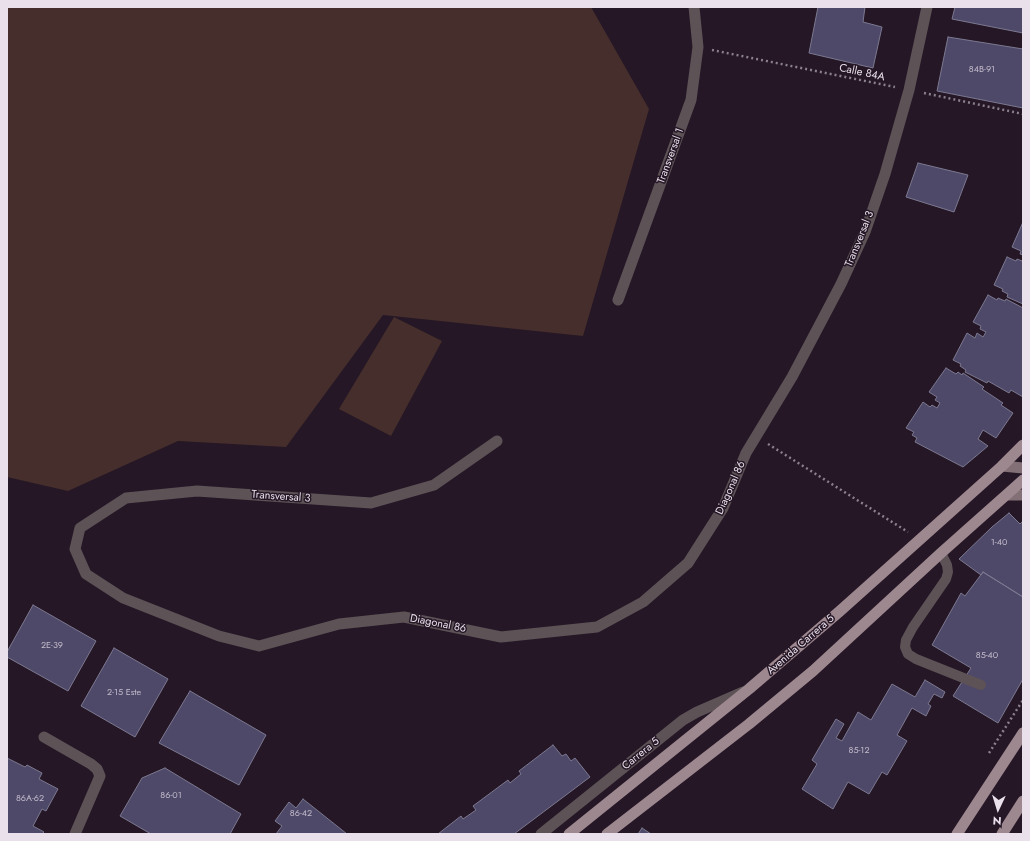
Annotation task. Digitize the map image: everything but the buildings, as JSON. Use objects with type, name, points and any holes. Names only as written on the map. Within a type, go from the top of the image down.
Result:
[{"type":"main road","name":"Avenida Carrera 5","points":[[569,834],[749,689],[834,616],[1002,466],[1023,445]]},
{"type":"main road","points":[[1002,466],[1023,468]]},
{"type":"main road","points":[[607,834],[786,694],[1023,480]]},
{"type":"main road","points":[[1008,495],[1023,496]]},
{"type":"main road","points":[[957,834],[1023,733]]},
{"type":"main road","points":[[1002,834],[1023,801]]},
{"type":"street","name":"Transversal 1","points":[[618,300],[691,100],[698,47],[694,7]]},
{"type":"street","name":"Transversal 3","points":[[746,453],[792,377],[841,284],[859,245],[885,174],[909,90],[927,7]]},
{"type":"street","name":"Transversal 3","points":[[75,549],[80,528],[126,498],[197,491],[371,503],[434,485],[497,441]]},
{"type":"street","name":"Diagonal 86","points":[[75,549],[86,574],[123,598],[219,636],[259,646],[339,624],[404,617],[501,637],[597,627],[643,602],[688,563],[724,508],[746,453]]},
{"type":"street","name":"Carrera 5","points":[[541,834],[683,720],[696,712],[749,689]]},
{"type":"street","points":[[44,737],[91,764],[100,776],[75,834]]},
{"type":"lane","points":[[941,553],[947,565],[948,572],[946,579],[913,627],[906,640],[905,647],[908,654],[916,659],[981,685]]},
{"type":"path","name":"Calle 84A","points":[[698,47],[1023,114]]},
{"type":"path","points":[[756,436],[911,534]]},
{"type":"path","points":[[989,753],[1023,700]]},
{"type":"shaded area","points":[[7,7],[591,7],[649,109],[583,336],[383,315],[286,447],[178,441],[68,491],[7,477]]},
{"type":"shaded area","points":[[394,317],[442,341],[391,436],[339,409]]}]
